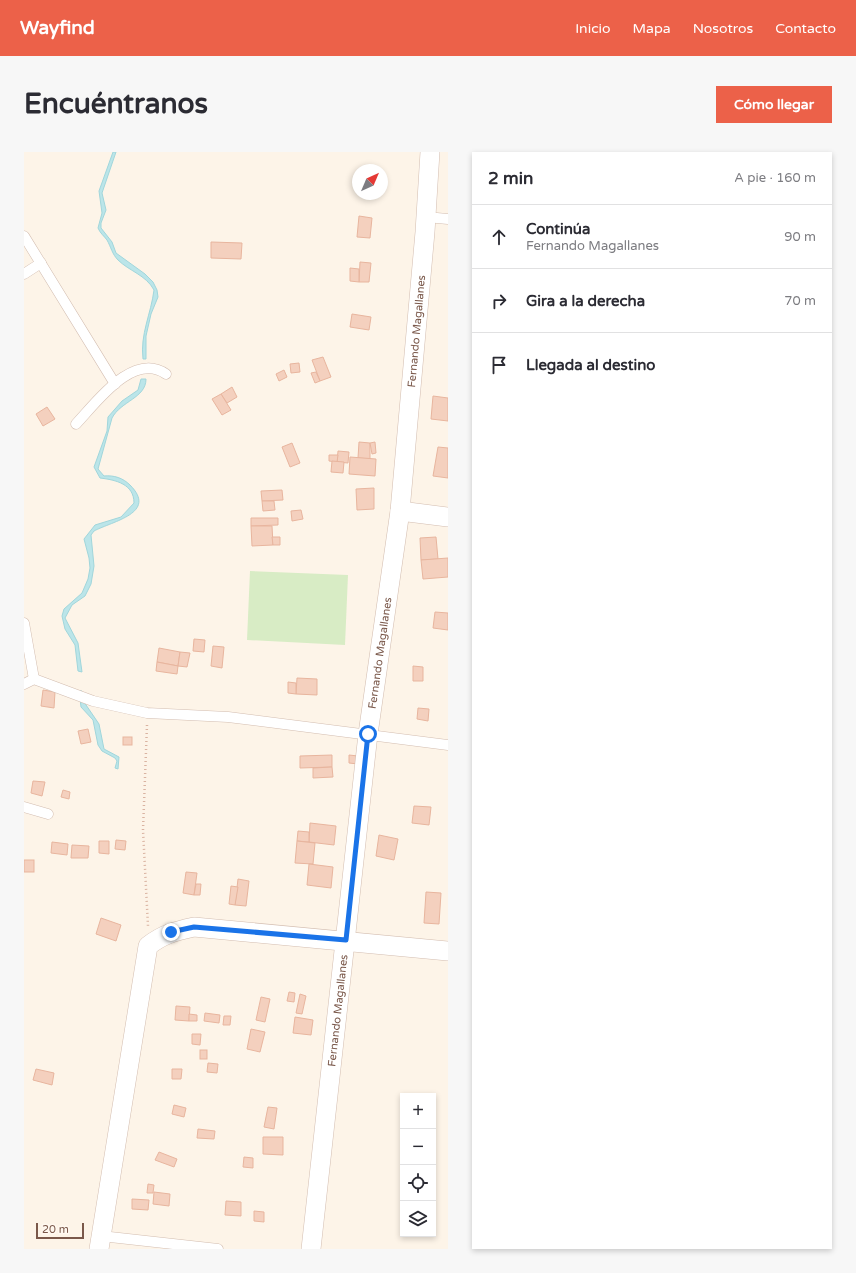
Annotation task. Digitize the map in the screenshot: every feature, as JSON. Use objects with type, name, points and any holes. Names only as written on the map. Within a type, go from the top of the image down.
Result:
[{"type":"street","name":"Fernando Magallanes","points":[[311,1249],[368,734],[400,511],[426,216],[430,152]]},
{"type":"street","points":[[400,511],[448,517]]},
{"type":"street","points":[[100,1242],[148,946],[160,936],[194,927],[346,940],[448,951]]},
{"type":"lane","points":[[426,216],[448,219]]},
{"type":"lane","points":[[24,236],[115,384]]},
{"type":"lane","points":[[24,274],[41,263]]},
{"type":"lane","points":[[76,424],[115,384],[128,373],[150,367],[158,368],[166,374]]},
{"type":"lane","points":[[24,623],[34,679]]},
{"type":"lane","points":[[24,684],[34,679],[93,700],[147,713],[228,717],[368,734],[448,746]]},
{"type":"lane","points":[[24,807],[48,814]]},
{"type":"lane","points":[[100,1242],[218,1249]]},
{"type":"path","points":[[147,713],[144,830],[148,946]]},
{"type":"green space","points":[[250,571],[348,575],[345,645],[247,640]]},
{"type":"water","points":[[113,152],[116,152],[102,193],[106,210],[101,223],[101,228],[112,242],[116,253],[145,274],[153,282],[157,290],[158,297],[151,314],[146,336],[146,359],[143,359],[143,341],[154,290],[147,281],[122,264],[116,258],[107,240],[98,228],[102,213],[99,191]]},
{"type":"water","points":[[141,379],[146,379],[142,391],[121,407],[112,418],[98,469],[104,476],[111,476],[124,480],[130,485],[137,495],[139,503],[130,515],[94,531],[91,535],[94,566],[91,584],[85,596],[72,605],[65,618],[78,643],[82,672],[78,671],[75,645],[65,629],[62,616],[64,609],[82,593],[88,579],[90,568],[89,558],[84,539],[95,525],[121,517],[134,503],[131,491],[127,487],[112,480],[100,478],[94,467],[107,431],[108,417],[122,401],[138,390]]},
{"type":"water","points":[[79,691],[82,691],[84,702],[99,724],[104,749],[119,757],[118,769],[115,768],[117,761],[115,758],[102,751],[98,745],[93,720],[81,707]]},
{"type":"building","points":[[359,216],[372,218],[370,238],[357,237]]},
{"type":"building","points":[[211,242],[242,243],[241,259],[211,258]]},
{"type":"building","points":[[360,262],[371,263],[369,282],[359,282]]},
{"type":"building","points":[[350,268],[359,269],[359,282],[350,281]]},
{"type":"building","points":[[352,314],[371,317],[369,330],[350,327]]},
{"type":"building","points":[[323,357],[331,377],[320,381],[312,360]]},
{"type":"building","points":[[299,363],[300,372],[291,373],[290,364]]},
{"type":"building","points":[[284,370],[287,377],[279,381],[276,374]]},
{"type":"building","points":[[316,372],[320,381],[315,383],[311,373]]},
{"type":"building","points":[[232,387],[237,397],[227,403],[221,394]]},
{"type":"building","points":[[221,394],[231,410],[222,415],[212,399]]},
{"type":"building","points":[[433,396],[448,398],[448,421],[431,419]]},
{"type":"building","points":[[47,407],[55,419],[43,426],[36,414]]},
{"type":"building","points":[[359,442],[370,443],[370,459],[358,458]]},
{"type":"building","points":[[375,442],[376,453],[372,454],[370,443]]},
{"type":"building","points":[[292,443],[300,463],[290,467],[282,447]]},
{"type":"building","points":[[438,447],[448,448],[448,478],[433,476]]},
{"type":"building","points":[[338,451],[349,452],[348,463],[337,462]]},
{"type":"building","points":[[329,455],[338,455],[337,462],[329,461]]},
{"type":"building","points":[[350,457],[376,459],[375,476],[349,474]]},
{"type":"building","points":[[332,461],[344,462],[343,473],[331,472]]},
{"type":"building","points":[[374,488],[374,509],[357,510],[356,489]]},
{"type":"building","points":[[282,490],[283,500],[262,501],[261,491]]},
{"type":"building","points":[[262,501],[274,501],[275,510],[263,511]]},
{"type":"building","points":[[301,510],[303,519],[292,521],[291,511]]},
{"type":"building","points":[[251,518],[278,518],[278,525],[251,526]]},
{"type":"building","points":[[251,526],[272,526],[273,545],[252,546]]},
{"type":"building","points":[[272,537],[280,537],[280,545],[273,545]]},
{"type":"building","points":[[436,537],[438,559],[421,560],[420,538]]},
{"type":"building","points":[[448,558],[448,577],[423,579],[421,560]]},
{"type":"building","points":[[435,612],[448,613],[448,630],[433,628]]},
{"type":"building","points":[[194,639],[205,640],[204,652],[193,651]]},
{"type":"building","points":[[213,646],[224,647],[222,668],[211,666]]},
{"type":"building","points":[[159,648],[180,652],[178,666],[157,662]]},
{"type":"building","points":[[180,652],[190,653],[187,667],[178,666]]},
{"type":"building","points":[[157,662],[178,666],[177,674],[156,671]]},
{"type":"building","points":[[413,666],[423,667],[423,681],[413,681]]},
{"type":"building","points":[[297,678],[317,679],[317,695],[296,694]]},
{"type":"building","points":[[288,682],[296,683],[296,694],[288,693]]},
{"type":"building","points":[[43,690],[55,692],[54,708],[41,706]]},
{"type":"building","points":[[418,708],[429,709],[428,721],[417,719]]},
{"type":"building","points":[[88,729],[91,742],[81,744],[78,731]]},
{"type":"building","points":[[123,737],[132,737],[132,745],[123,745]]},
{"type":"building","points":[[332,755],[332,767],[300,768],[300,756]]},
{"type":"building","points":[[349,755],[358,756],[358,764],[349,763]]},
{"type":"building","points":[[332,767],[333,777],[313,778],[313,768]]},
{"type":"building","points":[[33,781],[45,782],[42,796],[31,793]]},
{"type":"building","points":[[63,790],[70,792],[69,799],[61,797]]},
{"type":"building","points":[[414,806],[431,807],[429,825],[412,823]]},
{"type":"building","points":[[310,823],[336,826],[334,845],[309,842]]},
{"type":"building","points":[[298,831],[309,832],[309,842],[297,841]]},
{"type":"building","points":[[379,835],[398,839],[394,860],[376,856]]},
{"type":"building","points":[[116,840],[126,841],[125,850],[115,849]]},
{"type":"building","points":[[99,841],[109,841],[109,854],[99,853]]},
{"type":"building","points":[[297,841],[315,843],[313,864],[295,863]]},
{"type":"building","points":[[52,842],[68,844],[67,855],[51,853]]},
{"type":"building","points":[[72,845],[89,846],[88,858],[71,858]]},
{"type":"building","points":[[24,860],[34,860],[34,872],[24,872]]},
{"type":"building","points":[[309,864],[333,867],[331,888],[307,885]]},
{"type":"building","points":[[186,872],[197,873],[194,895],[183,893]]},
{"type":"building","points":[[238,879],[249,881],[246,906],[235,905]]},
{"type":"building","points":[[196,884],[201,884],[200,895],[194,895]]},
{"type":"building","points":[[231,886],[238,887],[235,905],[229,904]]},
{"type":"building","points":[[426,892],[441,893],[439,924],[424,923]]},
{"type":"building","points":[[101,918],[121,925],[116,941],[96,934]]},
{"type":"building","points":[[289,992],[295,993],[294,1002],[287,1001]]},
{"type":"building","points":[[300,994],[306,996],[302,1014],[296,1013]]},
{"type":"building","points":[[261,997],[270,999],[265,1022],[256,1020]]},
{"type":"building","points":[[176,1006],[190,1007],[189,1021],[175,1020]]},
{"type":"building","points":[[205,1013],[220,1015],[219,1023],[204,1021]]},
{"type":"building","points":[[189,1014],[197,1015],[197,1021],[189,1021]]},
{"type":"building","points":[[224,1016],[231,1016],[230,1025],[223,1025]]},
{"type":"building","points":[[295,1017],[313,1020],[311,1035],[293,1033]]},
{"type":"building","points":[[251,1029],[265,1032],[260,1052],[247,1049]]},
{"type":"building","points":[[192,1034],[201,1034],[200,1045],[192,1044]]},
{"type":"building","points":[[200,1050],[207,1050],[207,1059],[200,1059]]},
{"type":"building","points":[[208,1063],[218,1064],[217,1073],[207,1072]]},
{"type":"building","points":[[36,1069],[54,1073],[52,1085],[33,1080]]},
{"type":"building","points":[[172,1069],[182,1069],[181,1079],[172,1079]]},
{"type":"building","points":[[174,1105],[186,1108],[184,1117],[172,1114]]},
{"type":"building","points":[[268,1107],[277,1108],[274,1129],[264,1127]]},
{"type":"building","points":[[198,1129],[215,1131],[214,1139],[197,1138]]},
{"type":"building","points":[[263,1137],[283,1137],[283,1155],[263,1154]]},
{"type":"building","points":[[159,1152],[177,1159],[174,1167],[155,1160]]},
{"type":"building","points":[[244,1157],[253,1158],[253,1168],[243,1167]]},
{"type":"building","points":[[148,1184],[154,1185],[153,1193],[147,1193]]},
{"type":"building","points":[[154,1192],[170,1194],[169,1206],[153,1204]]},
{"type":"building","points":[[132,1199],[149,1200],[148,1210],[132,1209]]},
{"type":"building","points":[[226,1201],[241,1202],[241,1216],[225,1215]]},
{"type":"building","points":[[254,1211],[264,1212],[264,1222],[254,1221]]},
{"type":"route","points":[[171,932],[194,927],[243,933],[346,940],[368,734]]}]
